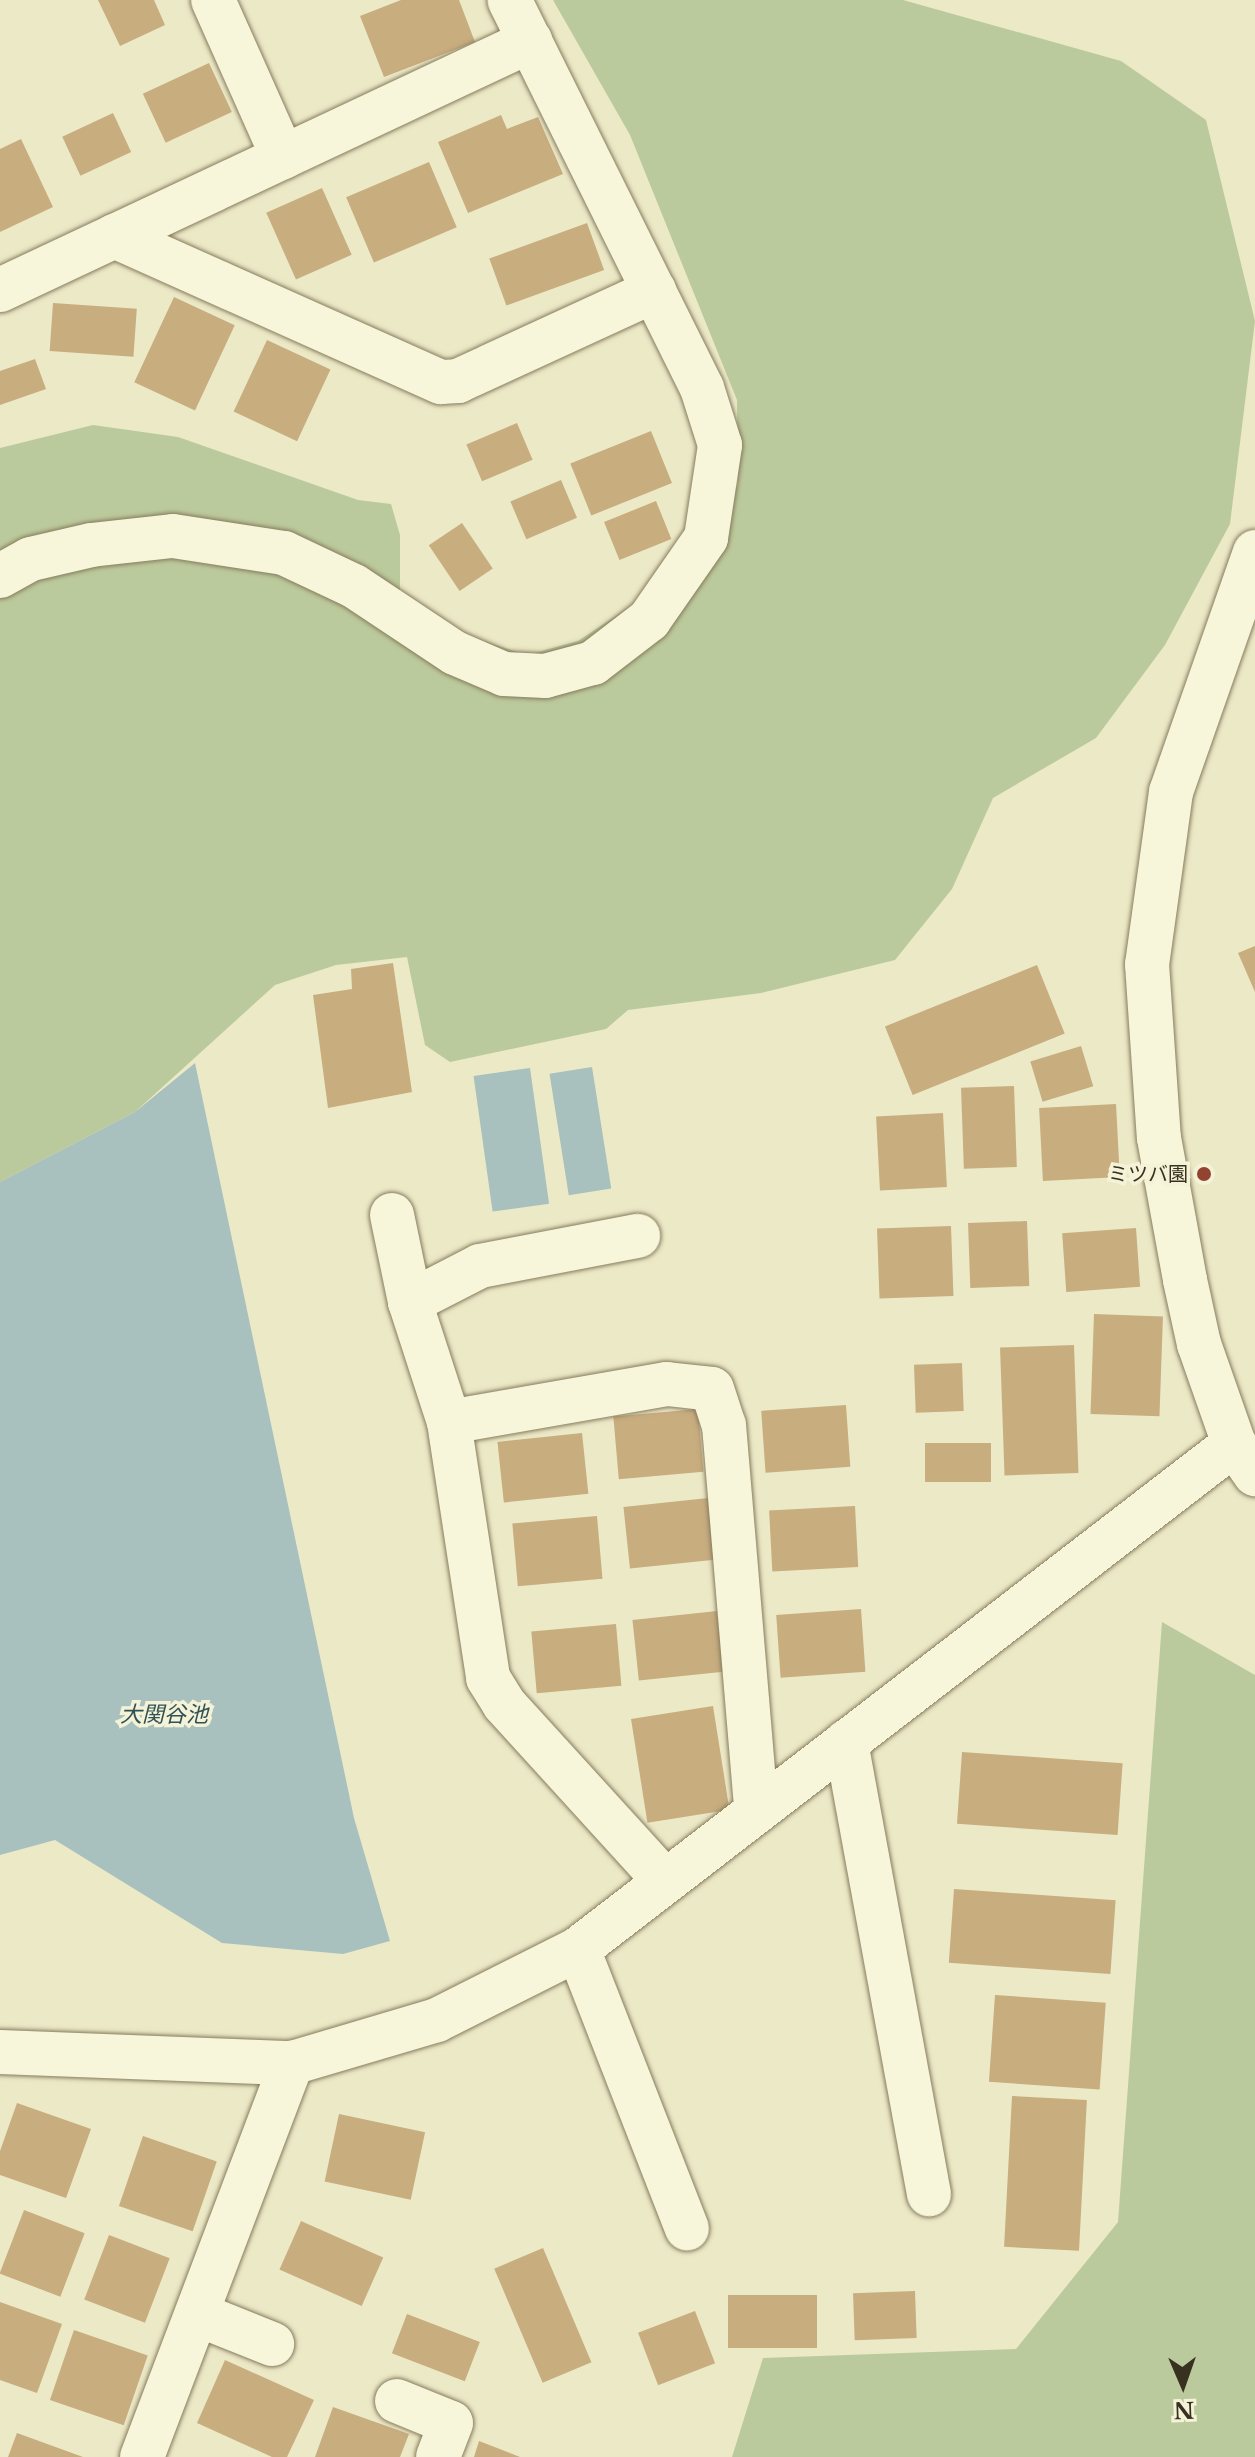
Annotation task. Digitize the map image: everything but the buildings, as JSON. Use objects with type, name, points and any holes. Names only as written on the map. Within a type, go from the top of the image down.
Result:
[{"type":"street","points":[[213,0],[283,157]]},
{"type":"street","points":[[0,576],[31,559],[91,545],[173,536],[284,553],[354,586],[455,653],[504,674],[545,676],[593,663],[649,620],[706,538],[716,499],[720,445],[702,388],[509,0]]},
{"type":"street","points":[[0,290],[530,41]]},
{"type":"street","points":[[114,236],[441,382],[458,381],[654,291]]},
{"type":"street","points":[[0,2052],[292,2063],[437,2020],[578,1949],[846,1742],[1244,1459],[1199,1344],[1161,1152],[1147,964],[1171,792],[1255,552]]},
{"type":"street","points":[[392,1215],[410,1302],[449,1422],[488,1678],[504,1704],[665,1881]]},
{"type":"street","points":[[410,1302],[480,1266],[638,1236]]},
{"type":"street","points":[[449,1422],[667,1384],[712,1389],[724,1425],[756,1810]]},
{"type":"street","points":[[846,1742],[929,2194]]},
{"type":"street","points":[[578,1949],[687,2229]]},
{"type":"street","points":[[142,2457],[292,2063]]},
{"type":"street","points":[[197,2314],[272,2344]]},
{"type":"street","points":[[397,2401],[451,2423],[438,2457]]},
{"type":"green space","points":[[553,0],[903,0],[1121,61],[1206,120],[1255,321],[1230,524],[1165,645],[1096,738],[993,798],[952,889],[895,960],[761,993],[628,1010],[606,1029],[450,1062],[425,1045],[407,957],[336,965],[275,985],[135,1112],[0,1182],[0,448],[93,425],[178,437],[358,500],[391,504],[400,535],[400,614],[527,655],[578,641],[709,554],[738,484],[737,400],[630,135]]},
{"type":"green space","points":[[1162,1622],[1255,1675],[1255,2457],[732,2457],[763,2358],[1016,2349],[1118,2222]]},
{"type":"water","name":"大関谷池","points":[[195,1063],[354,1818],[390,1941],[343,1954],[222,1943],[55,1840],[0,1855],[0,1182],[135,1112]]},
{"type":"water","points":[[592,1067],[611,1188],[569,1195],[550,1074]]},
{"type":"water","points":[[530,1068],[549,1204],[493,1212],[474,1076]]},
{"type":"place","name":"ミツバ園","points":[[1204,1174]]}]
